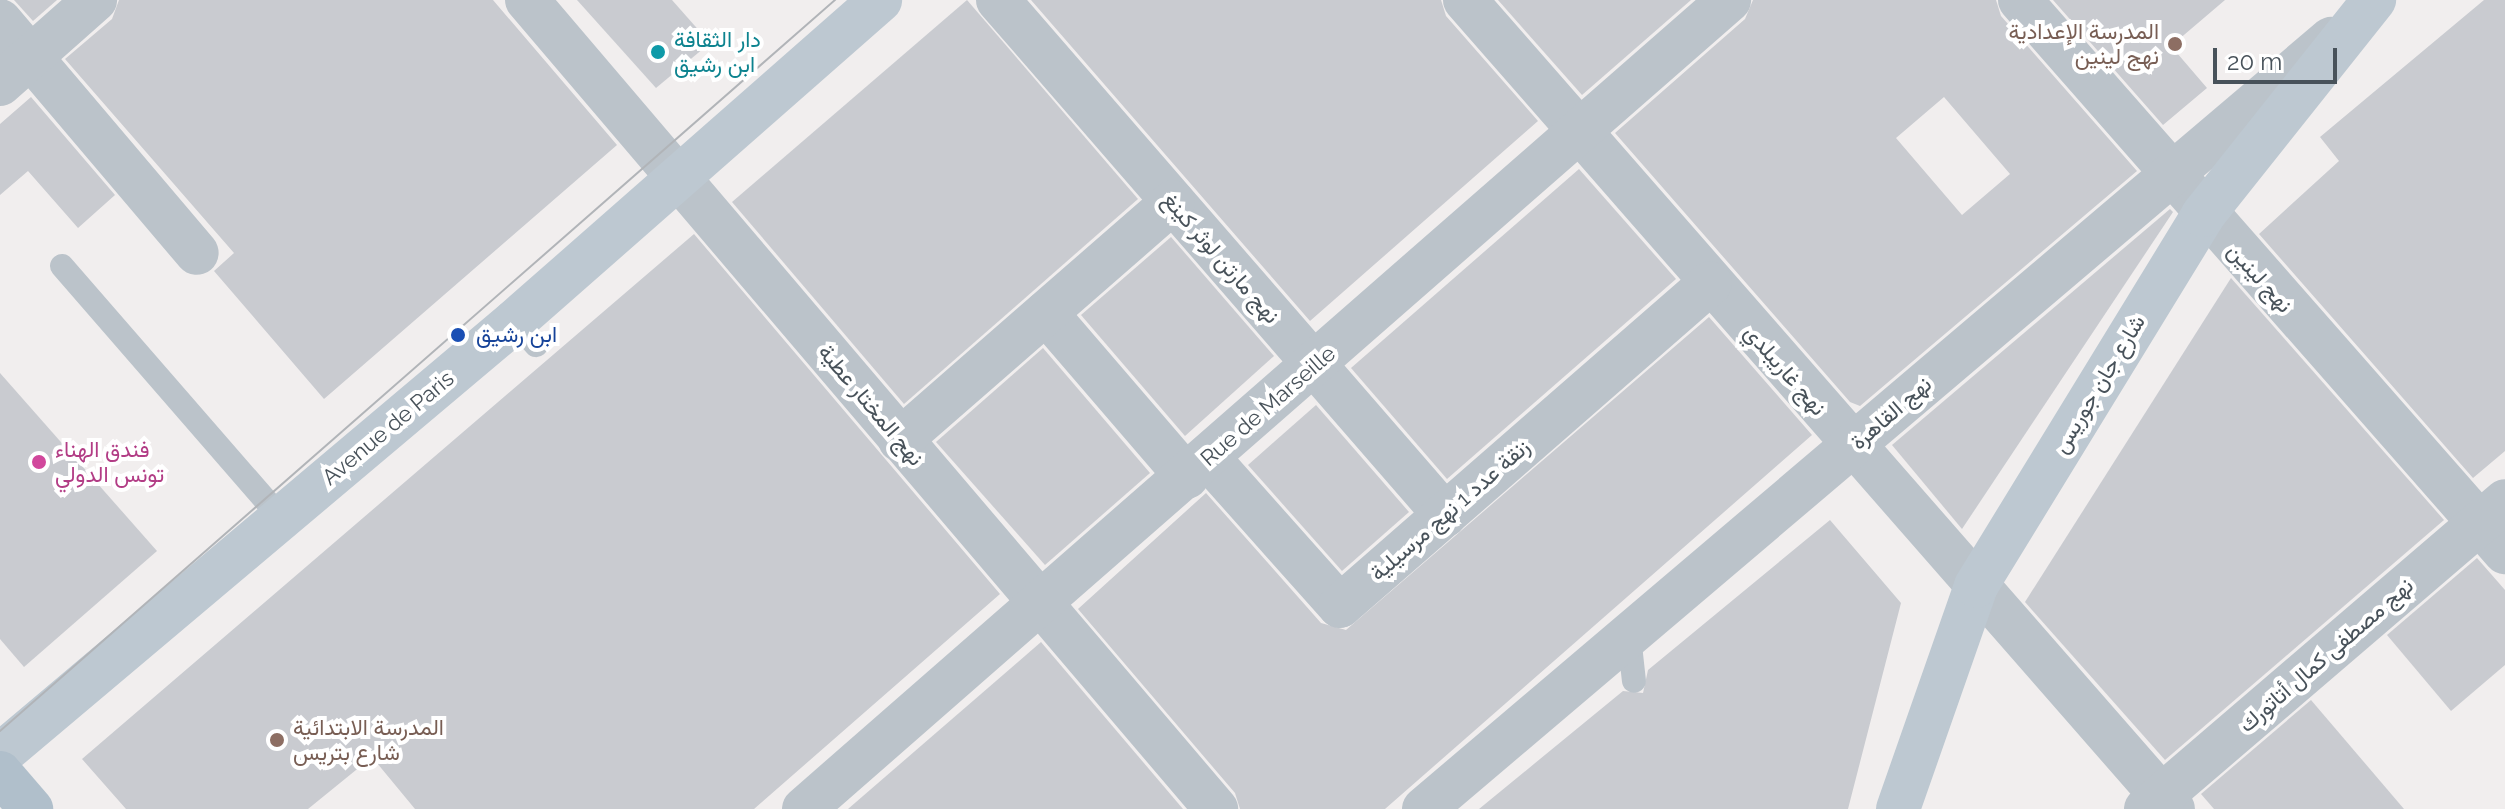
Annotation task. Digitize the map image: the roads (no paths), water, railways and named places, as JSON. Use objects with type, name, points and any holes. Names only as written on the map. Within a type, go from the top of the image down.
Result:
[{"type":"main road","name":"Avenue de Paris","points":[[0,755],[281,518],[525,333],[679,180],[880,0]]},
{"type":"main road","name":"شارع جان جوريس","points":[[1898,809],[1976,586],[2203,215],[2366,9]]},
{"type":"main road","points":[[0,773],[31,809]]},
{"type":"street","points":[[15,71],[95,0]]},
{"type":"street","name":"نهج المختار عطية","points":[[527,0],[1216,809]]},
{"type":"street","name":"نهج مارتن لوثر كينغ","points":[[998,0],[1445,515]]},
{"type":"street","name":"نهج غاريبلدي","points":[[1465,0],[1976,586],[2160,805]]},
{"type":"street","name":"Rue de Marseille","points":[[804,809],[1042,606],[1581,134],[1729,0]]},
{"type":"street","name":"نهج لينين","points":[[2020,0],[2203,215],[2497,525]]},
{"type":"street","name":"نهج القاهرة","points":[[1424,809],[1852,447],[2167,172],[2366,9]]},
{"type":"street","points":[[0,21],[15,71],[197,253]]},
{"type":"street","points":[[900,440],[1173,202]]},
{"type":"street","name":"زنقة عدد 1 نهج مرسيلية","points":[[1198,468],[1340,606],[1710,283]]},
{"type":"street","points":[[1046,313],[1198,468]]},
{"type":"street","name":"نهج مصطفى كمال أتاتورك","points":[[2160,805],[2497,525]]},
{"type":"lane","points":[[62,266],[281,518]]},
{"type":"lane","points":[[1629,636],[1634,681]]},
{"type":"tram line","points":[[0,731],[835,0]]},
{"type":"place","name":"المدرسة الإعدادية نهج لينين","points":[[2175,44]]},
{"type":"place","name":"دار الثقافة ابن رشيق","points":[[658,52]]},
{"type":"place","name":"ابن رشيق","points":[[458,335]]},
{"type":"place","name":"فندق الهناء تونس الدولي","points":[[39,462]]},
{"type":"place","name":"المدرسة الابتدائية شارع بتريس","points":[[277,740]]}]
